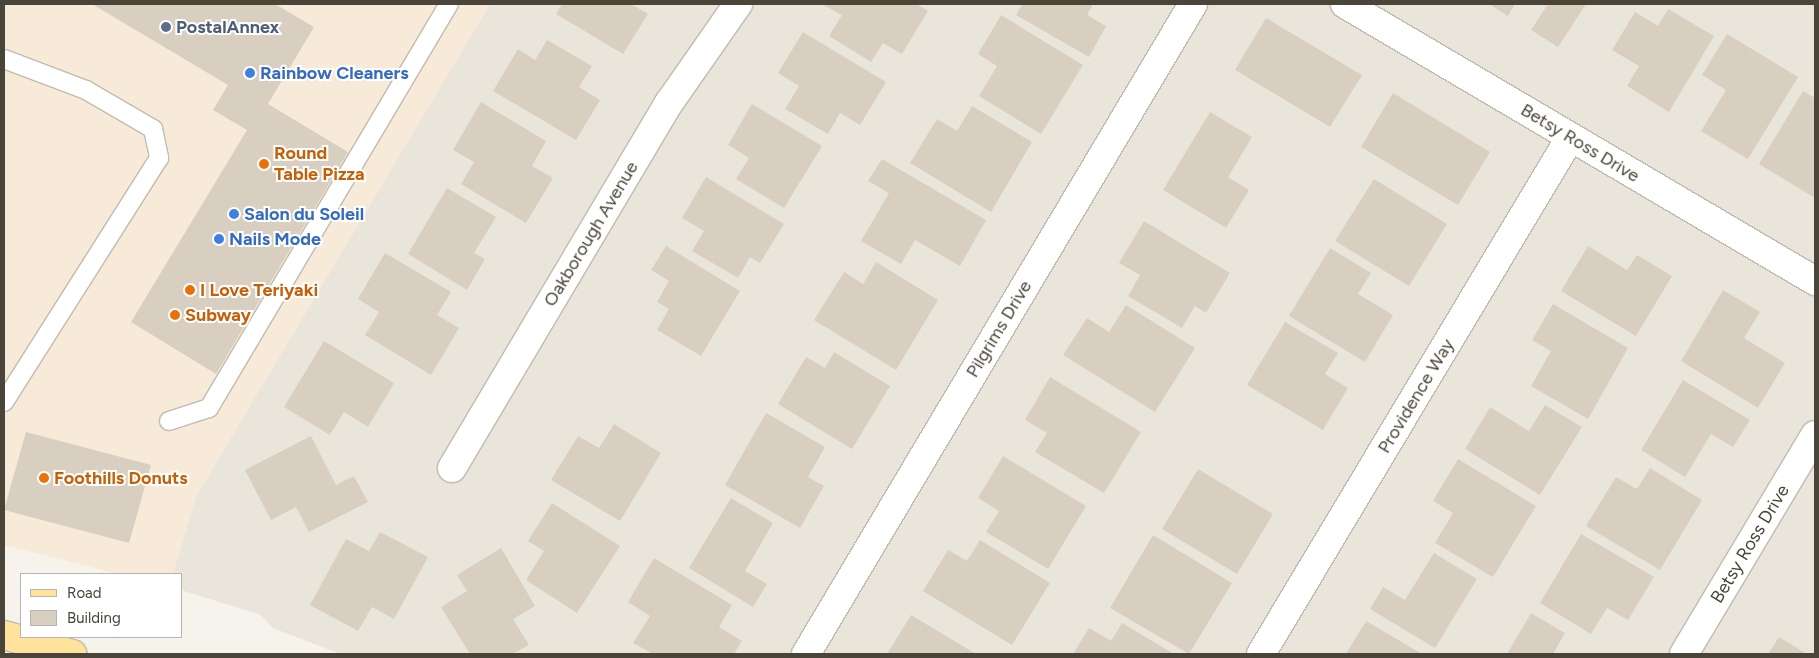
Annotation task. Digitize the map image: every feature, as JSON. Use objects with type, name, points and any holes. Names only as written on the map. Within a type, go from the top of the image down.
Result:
[{"type":"main road","points":[[4,634],[72,654]]},
{"type":"street","name":"Oakborough Avenue","points":[[452,468],[669,103],[738,4]]},
{"type":"street","name":"Pilgrims Drive","points":[[806,654],[1193,4]]},
{"type":"street","name":"Betsy Ross Drive","points":[[1345,4],[1815,281]]},
{"type":"street","name":"Providence Way","points":[[1261,654],[1570,138]]},
{"type":"street","name":"Betsy Ross Drive","points":[[1684,654],[1815,434]]},
{"type":"lane","points":[[169,421],[209,408],[449,4]]},
{"type":"lane","points":[[4,59],[86,90],[153,129],[159,158],[4,402]]},
{"type":"shaded area","points":[[4,4],[490,4],[196,496],[173,573],[114,573],[4,545]]},
{"type":"shaded area","points":[[490,4],[1815,4],[1815,654],[340,654],[273,628],[261,615],[182,590],[182,573],[173,573],[196,496]]},
{"type":"building","points":[[92,4],[275,4],[314,27],[268,104],[348,152],[216,374],[131,322],[247,130],[213,110],[228,85]]},
{"type":"building","points":[[562,4],[631,4],[648,14],[623,54],[556,14]]},
{"type":"building","points":[[822,4],[916,4],[928,11],[902,54],[883,43],[871,62],[829,36],[842,15]]},
{"type":"building","points":[[1022,4],[1093,4],[1087,15],[1106,26],[1089,57],[1016,15]]},
{"type":"building","points":[[1489,4],[1515,4],[1508,16]]},
{"type":"building","points":[[1548,4],[1586,4],[1558,47],[1531,30]]},
{"type":"building","points":[[1668,9],[1714,36],[1669,112],[1627,86],[1639,66],[1612,50],[1635,12],[1658,26]]},
{"type":"building","points":[[1001,15],[1083,65],[1041,134],[979,96],[997,66],[978,54]]},
{"type":"building","points":[[1266,18],[1362,75],[1330,127],[1235,70]]},
{"type":"building","points":[[803,32],[886,82],[860,125],[840,113],[828,134],[785,109],[799,86],[778,73]]},
{"type":"building","points":[[1727,34],[1798,77],[1748,159],[1701,131],[1726,90],[1702,75]]},
{"type":"building","points":[[547,40],[592,66],[579,87],[600,100],[576,140],[493,91],[518,49],[535,60]]},
{"type":"building","points":[[1803,91],[1815,98],[1815,198],[1759,164]]},
{"type":"building","points":[[1393,93],[1490,152],[1458,205],[1361,147]]},
{"type":"building","points":[[481,102],[546,141],[532,166],[553,178],[526,223],[461,184],[474,162],[453,150]]},
{"type":"building","points":[[752,104],[822,146],[784,208],[736,179],[749,158],[728,145]]},
{"type":"building","points":[[972,106],[1032,142],[991,212],[910,163],[937,119],[957,131]]},
{"type":"building","points":[[1210,112],[1252,137],[1228,177],[1249,190],[1226,228],[1163,190]]},
{"type":"building","points":[[882,159],[986,220],[960,266],[915,240],[901,264],[861,241],[889,193],[868,181]]},
{"type":"building","points":[[706,177],[784,224],[760,263],[750,257],[738,278],[692,251],[704,231],[682,218]]},
{"type":"building","points":[[1374,179],[1447,224],[1409,286],[1335,241]]},
{"type":"building","points":[[447,188],[496,217],[474,253],[485,259],[467,290],[408,254]]},
{"type":"building","points":[[1144,221],[1230,273],[1206,313],[1195,306],[1182,328],[1128,296],[1140,275],[1119,263]]},
{"type":"building","points":[[666,246],[740,291],[701,356],[657,330],[669,309],[657,302],[669,281],[651,270]]},
{"type":"building","points":[[1588,246],[1627,270],[1637,255],[1672,276],[1636,336],[1561,291]]},
{"type":"building","points":[[1330,248],[1371,273],[1358,294],[1393,315],[1365,362],[1289,316]]},
{"type":"building","points":[[385,253],[451,292],[437,315],[459,328],[431,375],[365,335],[379,312],[358,299]]},
{"type":"building","points":[[876,262],[938,300],[896,370],[814,320],[844,272],[863,284]]},
{"type":"building","points":[[1723,290],[1760,312],[1744,338],[1785,363],[1758,408],[1681,361]]},
{"type":"building","points":[[1553,304],[1628,348],[1588,419],[1531,386],[1551,351],[1532,340]]},
{"type":"building","points":[[1126,305],[1195,348],[1155,412],[1063,355],[1087,318],[1109,332]]},
{"type":"building","points":[[1285,322],[1338,353],[1325,374],[1348,388],[1323,430],[1247,385]]},
{"type":"building","points":[[324,341],[394,383],[368,427],[344,412],[330,435],[284,407]]},
{"type":"building","points":[[834,352],[890,386],[852,449],[778,404],[806,357],[825,368]]},
{"type":"building","points":[[1050,377],[1141,432],[1104,493],[1035,452],[1047,433],[1025,420]]},
{"type":"building","points":[[1683,380],[1750,420],[1733,447],[1711,434],[1685,477],[1641,450]]},
{"type":"building","points":[[1545,405],[1582,427],[1540,495],[1465,449],[1490,407],[1529,431]]},
{"type":"building","points":[[766,413],[825,447],[808,477],[824,486],[800,528],[725,485]]},
{"type":"building","points":[[614,424],[661,453],[620,521],[551,480],[578,436],[599,448]]},
{"type":"building","points":[[26,432],[151,465],[129,543],[4,510]]},
{"type":"building","points":[[311,436],[336,485],[354,476],[368,502],[309,532],[296,507],[271,520],[245,470]]},
{"type":"building","points":[[1003,456],[1086,506],[1048,569],[986,532],[999,511],[978,498]]},
{"type":"building","points":[[1458,459],[1536,506],[1493,577],[1435,543],[1453,513],[1433,501]]},
{"type":"building","points":[[1650,468],[1702,500],[1660,570],[1586,526],[1616,477],[1637,489]]},
{"type":"building","points":[[1198,469],[1273,514],[1237,574],[1162,529]]},
{"type":"building","points":[[731,498],[773,523],[745,571],[767,584],[753,607],[689,568]]},
{"type":"building","points":[[552,503],[620,546],[577,613],[526,580],[544,551],[528,541]]},
{"type":"building","points":[[380,532],[428,557],[394,619],[372,607],[358,631],[310,605],[346,539],[369,551]]},
{"type":"building","points":[[1581,534],[1654,577],[1628,620],[1607,608],[1591,634],[1540,603]]},
{"type":"building","points":[[1153,535],[1232,583],[1189,654],[1110,608]]},
{"type":"building","points":[[980,540],[1050,583],[1012,645],[923,591],[948,550],[967,561]]},
{"type":"building","points":[[501,548],[535,606],[513,619],[529,645],[512,654],[470,654],[441,607],[467,591],[457,575]]},
{"type":"building","points":[[1434,553],[1477,579],[1435,648],[1370,609],[1383,587],[1405,600]]},
{"type":"building","points":[[654,558],[732,605],[719,627],[742,641],[734,654],[653,654],[633,643],[650,616],[628,602]]},
{"type":"building","points":[[1531,613],[1565,633],[1553,654],[1507,654]]},
{"type":"building","points":[[911,615],[976,654],[887,654]]},
{"type":"building","points":[[1366,621],[1422,654],[1346,654]]},
{"type":"building","points":[[1122,623],[1174,654],[1073,654],[1089,628],[1111,641]]},
{"type":"building","points":[[1779,637],[1807,654],[1768,654]]},
{"type":"place","name":"PostalAnnex","points":[[166,27]]},
{"type":"place","name":"Rainbow Cleaners","points":[[250,73]]},
{"type":"place","name":"Round Table Pizza","points":[[264,164]]},
{"type":"place","name":"Salon du Soleil","points":[[234,214]]},
{"type":"place","name":"Nails Mode","points":[[219,239]]},
{"type":"place","name":"I Love Teriyaki","points":[[190,290]]},
{"type":"place","name":"Subway","points":[[175,315]]},
{"type":"place","name":"Foothills Donuts","points":[[44,478]]}]
